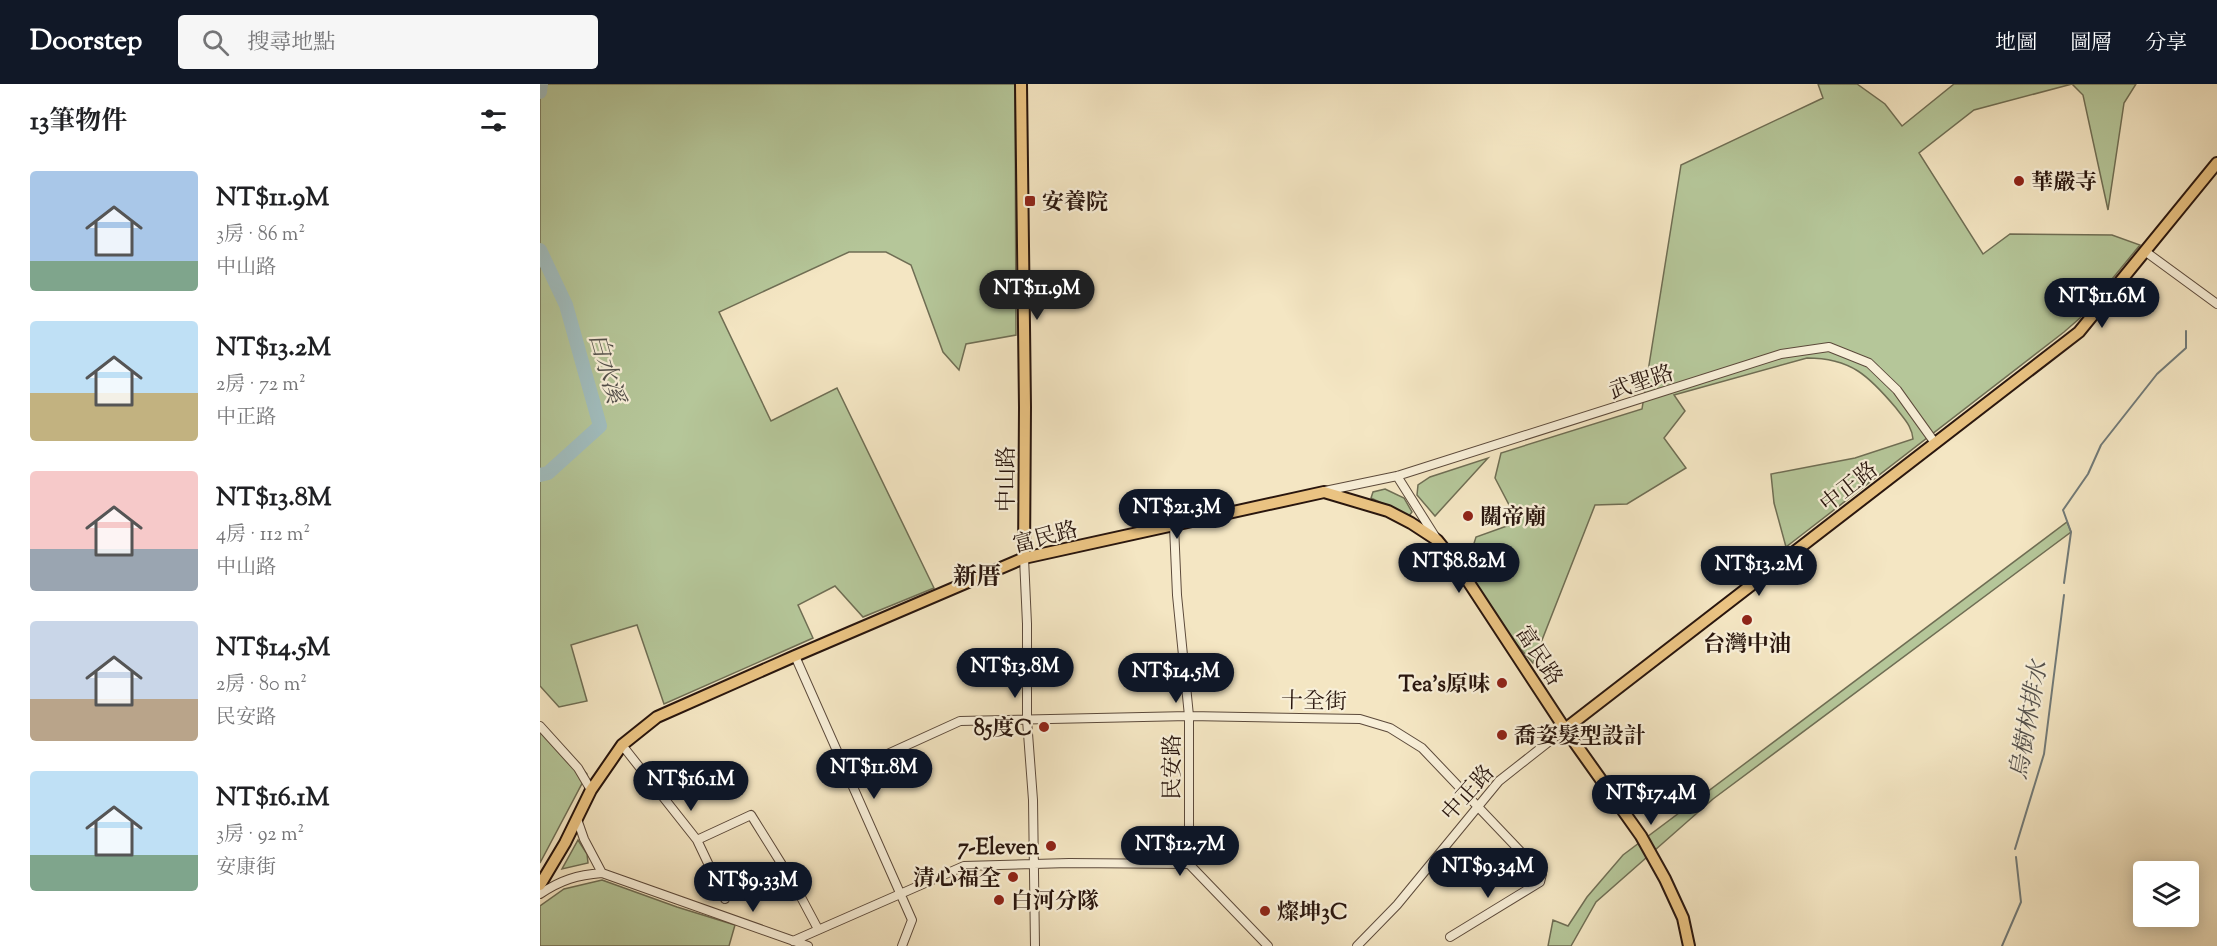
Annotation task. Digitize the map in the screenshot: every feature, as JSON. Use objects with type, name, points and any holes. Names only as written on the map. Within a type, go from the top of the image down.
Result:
[{"type":"main road","name":"中山路","points":[[1021,84],[1025,407],[1024,558]]},
{"type":"main road","name":"中正路","points":[[1565,729],[2079,332],[2217,163]]},
{"type":"main road","name":"富民路","points":[[540,885],[578,819],[591,790],[622,745],[657,717],[1024,558],[1324,492],[1388,511],[1411,523],[1437,540],[1458,566],[1565,729],[1641,836],[1683,918],[1689,946]]},
{"type":"street","points":[[2146,252],[2217,304]]},
{"type":"street","name":"武聖路","points":[[1324,492],[1398,476],[1781,354],[1828,347],[1869,363],[1897,390],[1935,443]]},
{"type":"street","points":[[1398,476],[1437,540]]},
{"type":"street","name":"民安路","points":[[1174,526],[1177,595],[1189,716],[1189,864]]},
{"type":"street","name":"中山路","points":[[1024,558],[1028,720],[1033,800],[1035,946]]},
{"type":"street","points":[[795,656],[912,920],[902,946]]},
{"type":"street","name":"十全街","points":[[848,772],[960,721],[1189,716],[1360,718],[1379,724],[1412,740],[1422,748],[1542,874],[1540,882],[1450,937]]},
{"type":"street","points":[[540,726],[578,768],[591,790]]},
{"type":"street","name":"中正路","points":[[1357,946],[1397,905],[1499,781],[1565,729]]},
{"type":"street","points":[[622,745],[697,840],[725,899]]},
{"type":"street","points":[[697,840],[751,814],[794,884],[818,929]]},
{"type":"street","points":[[578,819],[584,839],[602,873]]},
{"type":"street","points":[[794,940],[964,866],[1189,864],[1268,946]]},
{"type":"street","points":[[540,894],[556,884],[581,874],[602,873],[808,946]]},
{"type":"green space","points":[[540,84],[1015,84],[1016,335],[966,344],[959,370],[943,352],[911,265],[886,252],[849,252],[719,312],[771,421],[837,388],[934,588],[863,617],[835,586],[798,605],[813,638],[664,704],[637,625],[571,645],[587,701],[559,707],[540,686]]},
{"type":"green space","points":[[1818,84],[1857,84],[1885,104],[1902,126],[1954,84],[2072,84],[1974,110],[1919,153],[1983,254],[2010,234],[2112,235],[2140,245],[2080,318],[2064,332],[1786,547],[1774,503],[1771,474],[1855,458],[1913,439],[1905,419],[1868,378],[1847,365],[1822,359],[1807,358],[1674,395],[1685,411],[1664,438],[1686,468],[1627,504],[1595,505],[1533,663],[1488,611],[1465,572],[1476,537],[1518,522],[1495,478],[1501,453],[1642,409],[1681,165],[1823,98]]},
{"type":"green space","points":[[2072,84],[2136,84],[2124,103],[2108,210],[2083,95]]},
{"type":"green space","points":[[1488,458],[1435,516],[1417,495],[1418,485],[1430,477]]},
{"type":"green space","points":[[1385,489],[1404,498],[1412,512],[1409,516],[1371,498],[1373,492]]},
{"type":"green space","points":[[2067,522],[2071,532],[1713,799],[1596,902],[1571,946],[1548,946],[1553,920],[1568,926],[1587,897],[1623,855]]},
{"type":"green space","points":[[540,731],[573,758],[587,774],[540,863]]},
{"type":"green space","points":[[578,840],[587,854],[588,863],[562,869]]},
{"type":"green space","points":[[602,880],[735,925],[729,946],[540,946],[540,906],[564,889]]},
{"type":"waterway","name":"白水溪","points":[[540,92],[541,84]]},
{"type":"waterway","name":"白水溪","points":[[540,250],[566,305],[600,426],[548,473],[540,475]]},
{"type":"waterway","name":"烏樹林排水","points":[[2064,583],[2071,532],[2063,510],[2088,474],[2101,445],[2157,374],[2186,348],[2186,331]]},
{"type":"waterway","name":"烏樹林排水","points":[[2015,849],[2044,754],[2064,595]]},
{"type":"waterway","name":"烏樹林排水","points":[[2002,946],[2021,902],[2016,857]]},
{"type":"place","name":"華嚴寺","points":[[2019,181]]},
{"type":"place","name":"安養院","points":[[1030,201]]},
{"type":"place","name":"關帝廟","points":[[1468,516]]},
{"type":"place","name":"台灣中油","points":[[1747,620]]},
{"type":"place","name":"Tea's原味","points":[[1502,683]]},
{"type":"place","name":"85度C","points":[[1044,727]]},
{"type":"place","name":"喬姿髮型設計","points":[[1502,735]]},
{"type":"place","name":"7-Eleven","points":[[1051,846]]},
{"type":"place","name":"清心福全","points":[[1013,877]]},
{"type":"place","name":"白河分隊","points":[[999,900]]},
{"type":"place","name":"燦坤3C","points":[[1265,911]]},
{"type":"district","name":"新厝","points":[[977,576]]}]
